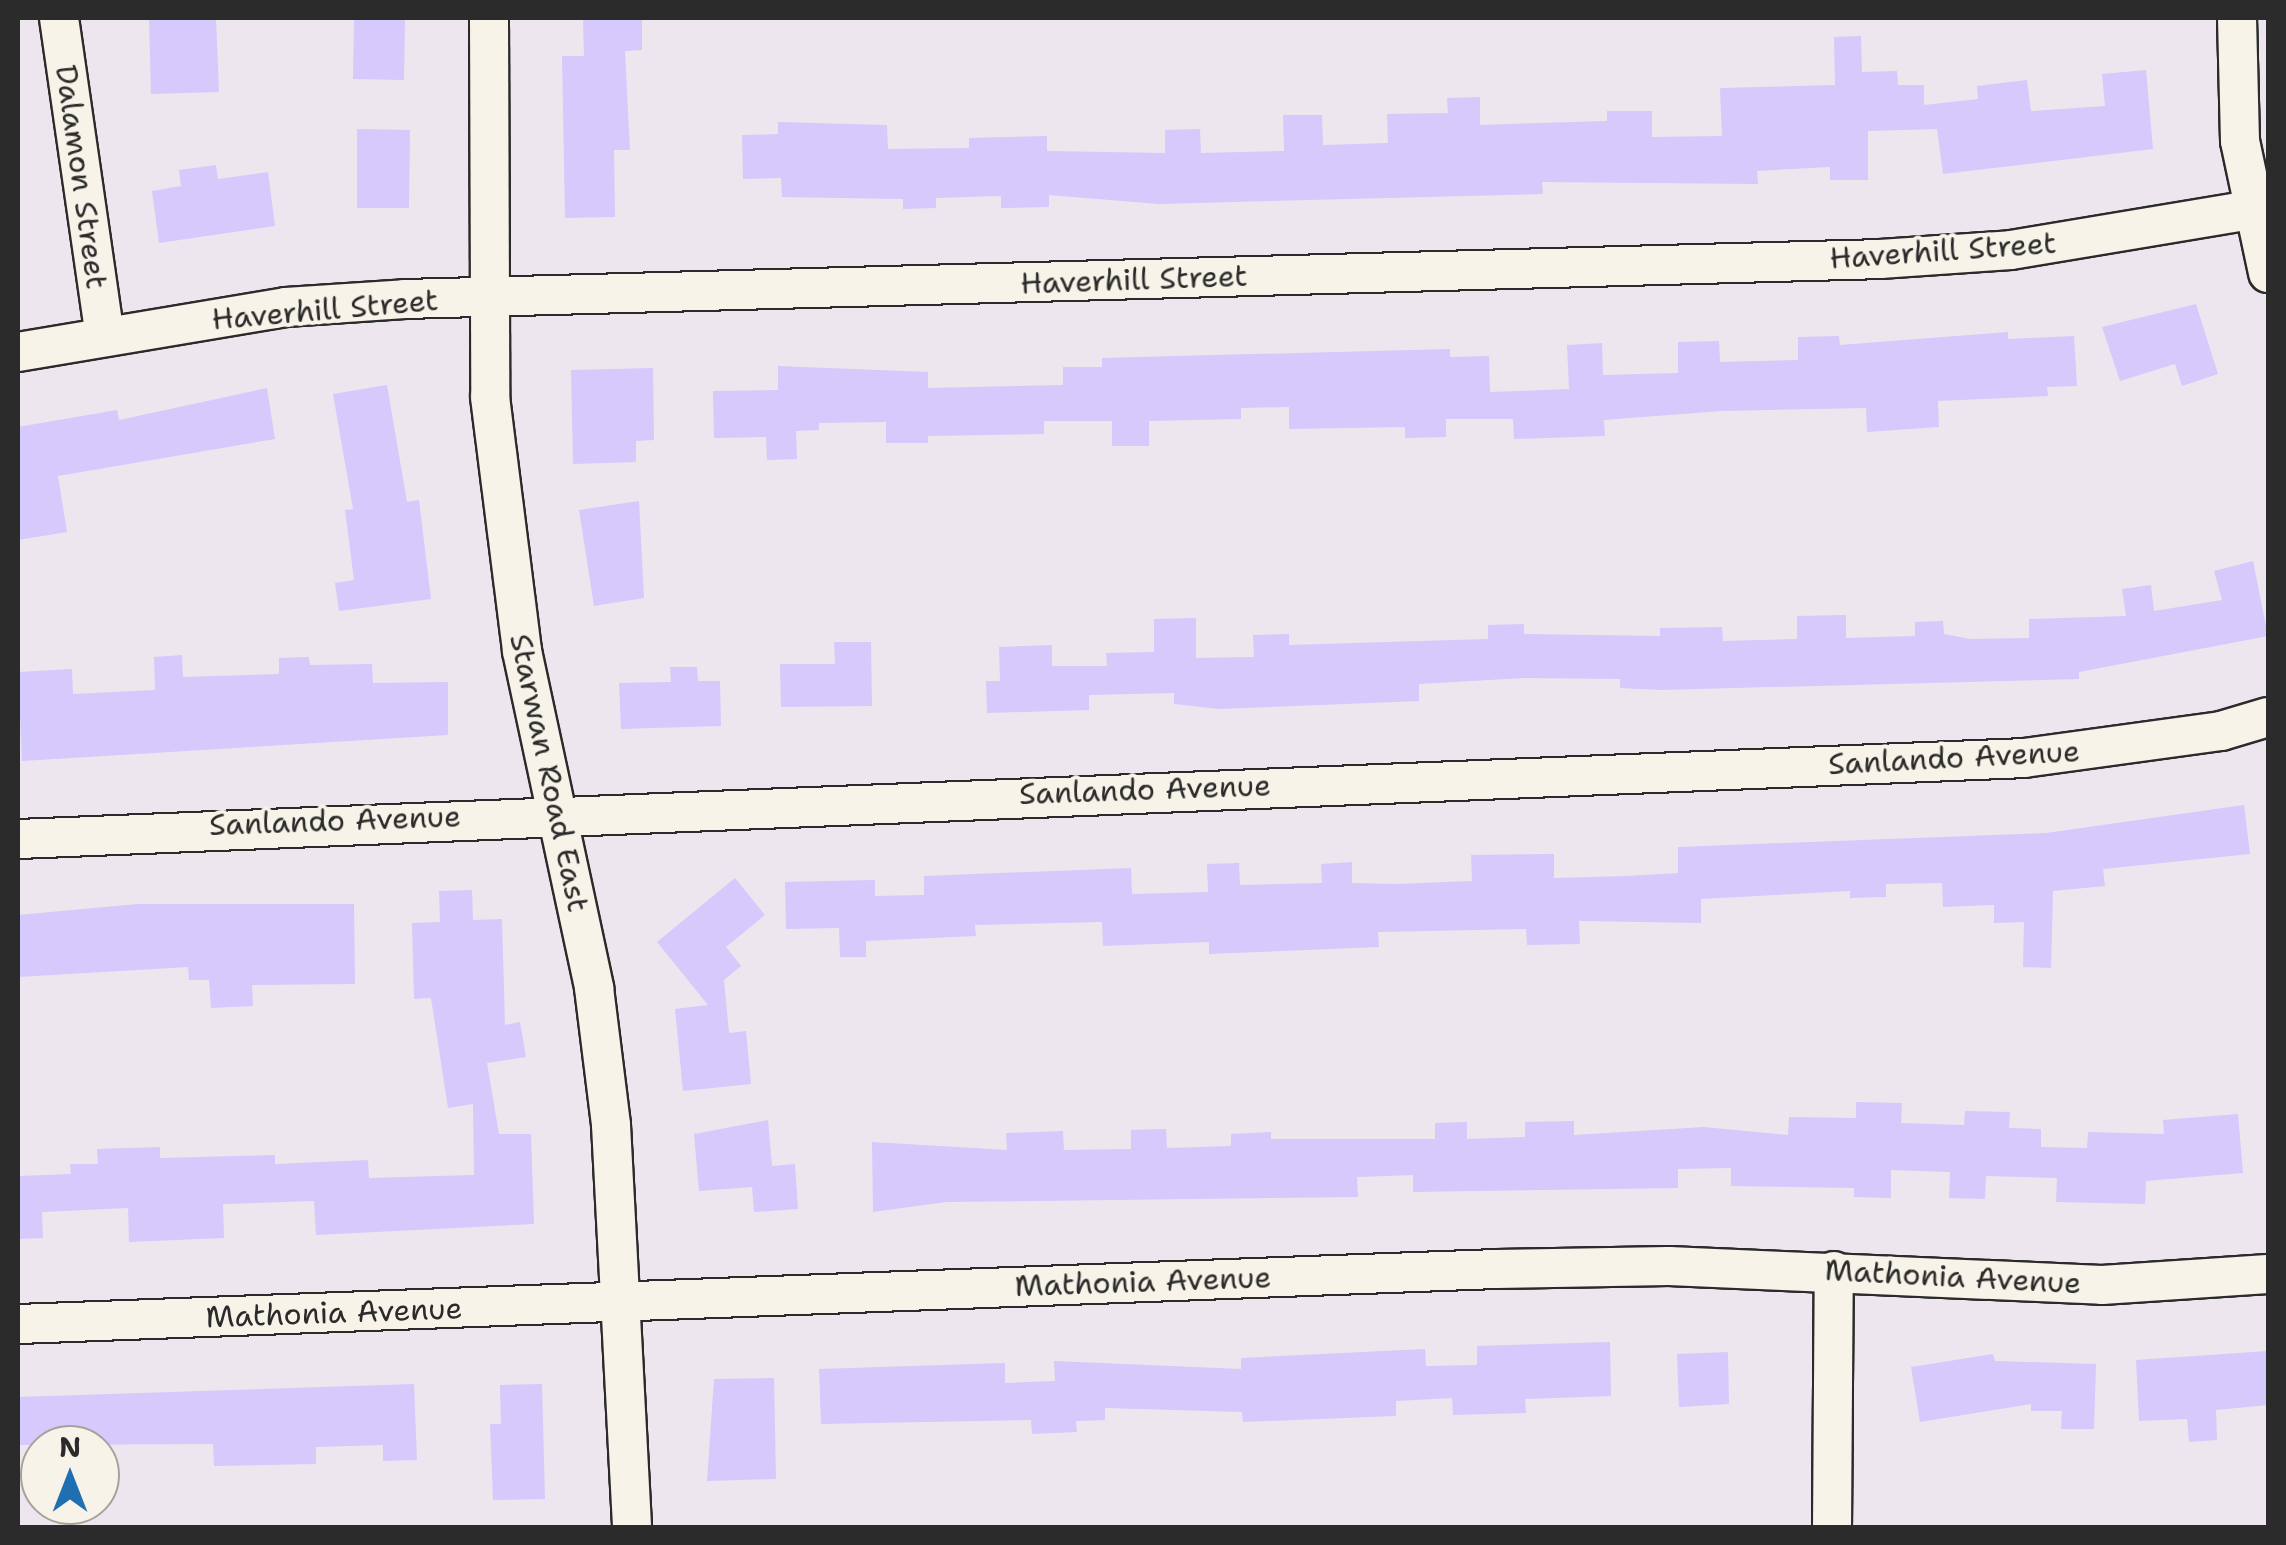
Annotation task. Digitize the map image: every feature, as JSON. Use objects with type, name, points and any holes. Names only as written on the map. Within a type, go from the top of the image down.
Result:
[{"type":"street","name":"Dalamon Street","points":[[59,18],[105,336]]},
{"type":"street","name":"Starwan Road East","points":[[489,18],[494,298],[490,397],[502,517],[594,988],[625,1302],[632,1528]]},
{"type":"street","points":[[2236,18],[2234,75],[2251,210],[2268,273]]},
{"type":"street","name":"Haverhill Street","points":[[18,352],[286,307],[1880,260],[2011,250],[2251,210]]},
{"type":"street","name":"Sanlando Avenue","points":[[18,839],[557,812],[2024,758],[2204,734],[2268,717]]},
{"type":"street","name":"Mathonia Avenue","points":[[18,1324],[1496,1269],[1834,1271],[2102,1285],[2268,1274]]},
{"type":"street","points":[[1832,1528],[1834,1271]]},
{"type":"building","points":[[149,18],[216,18],[219,92],[151,94]]},
{"type":"building","points":[[354,18],[405,18],[404,80],[353,79]]},
{"type":"building","points":[[583,18],[642,19],[642,50],[625,51],[630,150],[614,150],[615,217],[565,218],[562,56],[584,56]]},
{"type":"building","points":[[1861,36],[1862,72],[1897,71],[1898,85],[1924,85],[1924,105],[1978,99],[1977,86],[2027,80],[2031,111],[2105,106],[2102,74],[2146,70],[2153,149],[1943,174],[1937,129],[1868,131],[1868,180],[1830,180],[1830,167],[1757,171],[1758,184],[1542,182],[1543,194],[1158,204],[1049,195],[1049,207],[1001,208],[1001,196],[936,198],[936,208],[903,209],[903,199],[782,197],[781,178],[743,179],[742,135],[778,134],[778,122],[887,125],[888,149],[969,148],[969,138],[1047,136],[1047,151],[1165,153],[1165,130],[1200,129],[1201,153],[1284,151],[1283,115],[1322,115],[1323,145],[1388,143],[1387,114],[1448,113],[1447,98],[1480,97],[1480,125],[1607,121],[1607,111],[1652,111],[1652,137],[1722,136],[1720,88],[1835,85],[1834,37]]},
{"type":"building","points":[[357,129],[410,130],[409,208],[357,208]]},
{"type":"building","points":[[216,165],[218,179],[268,172],[275,226],[159,243],[152,191],[181,186],[179,170]]},
{"type":"building","points":[[2196,304],[2218,374],[2182,386],[2175,364],[2120,381],[2102,327]]},
{"type":"building","points":[[2008,332],[2008,339],[2074,336],[2077,386],[2047,387],[2048,396],[1938,401],[1939,427],[1867,432],[1866,408],[1721,411],[1604,420],[1605,436],[1514,439],[1513,419],[1446,419],[1446,437],[1405,438],[1405,427],[1289,429],[1289,407],[1241,408],[1241,419],[1149,421],[1149,446],[1112,446],[1112,421],[1044,421],[1044,434],[928,436],[928,443],[886,443],[886,422],[819,423],[819,430],[796,431],[797,459],[767,460],[766,437],[714,438],[713,391],[778,390],[778,366],[928,372],[928,388],[1063,385],[1063,367],[1102,367],[1102,358],[1450,349],[1450,357],[1489,356],[1490,392],[1569,389],[1567,345],[1602,343],[1603,375],[1678,373],[1678,342],[1719,341],[1720,362],[1798,360],[1798,337],[1839,336],[1840,345]]},
{"type":"building","points":[[653,368],[654,440],[636,441],[636,462],[573,464],[571,370]]},
{"type":"building","points":[[387,385],[407,502],[419,500],[431,599],[339,611],[335,583],[354,580],[345,510],[353,509],[333,394]]},
{"type":"building","points":[[267,388],[275,439],[58,476],[67,532],[18,540],[18,427],[117,410],[119,420]]},
{"type":"building","points":[[639,501],[644,598],[594,606],[579,510]]},
{"type":"building","points":[[2253,561],[2268,636],[2079,672],[2079,679],[1661,690],[1620,688],[1620,679],[1525,678],[1419,684],[1419,701],[1219,709],[1174,704],[1174,693],[1089,695],[1089,710],[987,713],[986,681],[1000,681],[999,647],[1052,645],[1052,666],[1107,666],[1106,653],[1154,652],[1154,619],[1196,618],[1196,658],[1254,657],[1253,635],[1289,634],[1289,645],[1488,639],[1488,625],[1524,624],[1524,634],[1660,636],[1660,628],[1722,627],[1723,641],[1797,639],[1797,616],[1846,615],[1846,638],[1915,636],[1915,622],[1943,621],[1944,634],[1970,639],[2029,638],[2029,619],[2126,616],[2122,589],[2151,585],[2154,611],[2222,600],[2214,571]]},
{"type":"building","points":[[834,642],[871,642],[872,706],[781,707],[780,664],[835,664]]},
{"type":"building","points":[[182,655],[183,677],[279,674],[279,658],[309,657],[310,665],[372,664],[373,683],[448,682],[448,735],[22,761],[18,672],[72,669],[73,694],[155,690],[154,657]]},
{"type":"building","points":[[670,667],[697,667],[698,681],[720,681],[721,726],[621,729],[619,683],[671,682]]},
{"type":"building","points":[[2244,805],[2250,854],[2103,869],[2105,886],[2053,891],[2051,968],[2023,967],[2024,922],[1994,923],[1994,905],[1943,907],[1942,883],[1886,884],[1886,897],[1850,898],[1850,891],[1701,899],[1701,923],[1579,921],[1580,944],[1527,945],[1526,929],[1378,932],[1379,947],[1209,954],[1209,942],[1103,946],[1102,922],[975,925],[976,936],[866,941],[866,957],[840,957],[839,928],[786,929],[785,882],[875,880],[875,896],[924,895],[924,876],[1131,868],[1132,894],[1208,892],[1207,864],[1239,863],[1240,885],[1322,883],[1321,864],[1352,862],[1352,883],[1396,884],[1472,881],[1471,855],[1554,854],[1554,878],[1628,876],[1678,873],[1678,847],[2046,833]]},
{"type":"building","points":[[735,878],[765,915],[726,947],[741,966],[724,980],[729,1033],[746,1031],[751,1084],[683,1091],[675,1009],[708,1005],[657,942]]},
{"type":"building","points":[[472,890],[473,920],[502,919],[505,1025],[520,1022],[526,1057],[487,1063],[499,1134],[531,1134],[534,1224],[316,1235],[314,1201],[223,1204],[224,1238],[129,1242],[128,1208],[42,1212],[43,1238],[18,1239],[18,1176],[71,1174],[70,1164],[98,1164],[97,1149],[160,1147],[160,1158],[275,1155],[275,1164],[368,1160],[369,1178],[474,1175],[473,1104],[448,1108],[431,998],[414,999],[412,923],[440,922],[439,891]]},
{"type":"building","points":[[138,904],[354,904],[355,984],[252,985],[253,1006],[211,1008],[209,980],[189,980],[188,967],[18,977],[18,915]]},
{"type":"building","points":[[1856,1102],[1902,1103],[1901,1123],[1964,1125],[1965,1111],[2010,1112],[2009,1128],[2041,1129],[2041,1147],[2087,1148],[2088,1132],[2164,1134],[2163,1120],[2238,1114],[2243,1173],[2146,1181],[2145,1204],[2056,1202],[2057,1178],[1986,1176],[1985,1199],[1949,1198],[1950,1172],[1891,1170],[1891,1198],[1854,1197],[1854,1188],[1731,1186],[1731,1168],[1678,1169],[1678,1188],[1413,1192],[1413,1175],[1357,1177],[1358,1197],[946,1202],[873,1212],[872,1142],[1007,1150],[1006,1133],[1063,1131],[1064,1150],[1131,1149],[1131,1130],[1166,1129],[1167,1148],[1231,1146],[1231,1134],[1271,1132],[1271,1139],[1435,1139],[1435,1123],[1467,1122],[1467,1139],[1525,1137],[1525,1122],[1574,1121],[1574,1135],[1704,1127],[1788,1135],[1789,1117],[1856,1118]]},
{"type":"building","points":[[768,1120],[772,1166],[795,1164],[798,1209],[754,1212],[752,1187],[699,1191],[694,1134]]},
{"type":"building","points":[[1610,1342],[1611,1396],[1525,1399],[1526,1413],[1453,1415],[1452,1398],[1396,1401],[1396,1416],[1243,1422],[1242,1412],[1105,1408],[1105,1420],[1076,1421],[1077,1432],[1032,1434],[1031,1420],[821,1424],[819,1369],[1005,1363],[1005,1383],[1055,1381],[1054,1361],[1241,1369],[1241,1358],[1425,1349],[1426,1366],[1477,1365],[1477,1346]]},
{"type":"building","points":[[2268,1351],[2268,1405],[2216,1410],[2217,1440],[2189,1442],[2187,1419],[2139,1421],[2136,1360]]},
{"type":"building","points":[[1728,1352],[1729,1404],[1679,1407],[1677,1354]]},
{"type":"building","points":[[1993,1354],[1995,1361],[2096,1364],[2094,1429],[2061,1429],[2062,1411],[2031,1411],[2031,1404],[1920,1422],[1911,1367]]},
{"type":"building","points":[[774,1378],[776,1479],[707,1481],[714,1379]]},
{"type":"building","points":[[414,1384],[417,1460],[383,1461],[383,1445],[316,1447],[316,1464],[214,1466],[213,1444],[120,1444],[120,1425],[20,1425],[18,1445],[18,1397]]},
{"type":"building","points":[[542,1384],[545,1499],[493,1500],[490,1424],[501,1424],[500,1385]]}]
